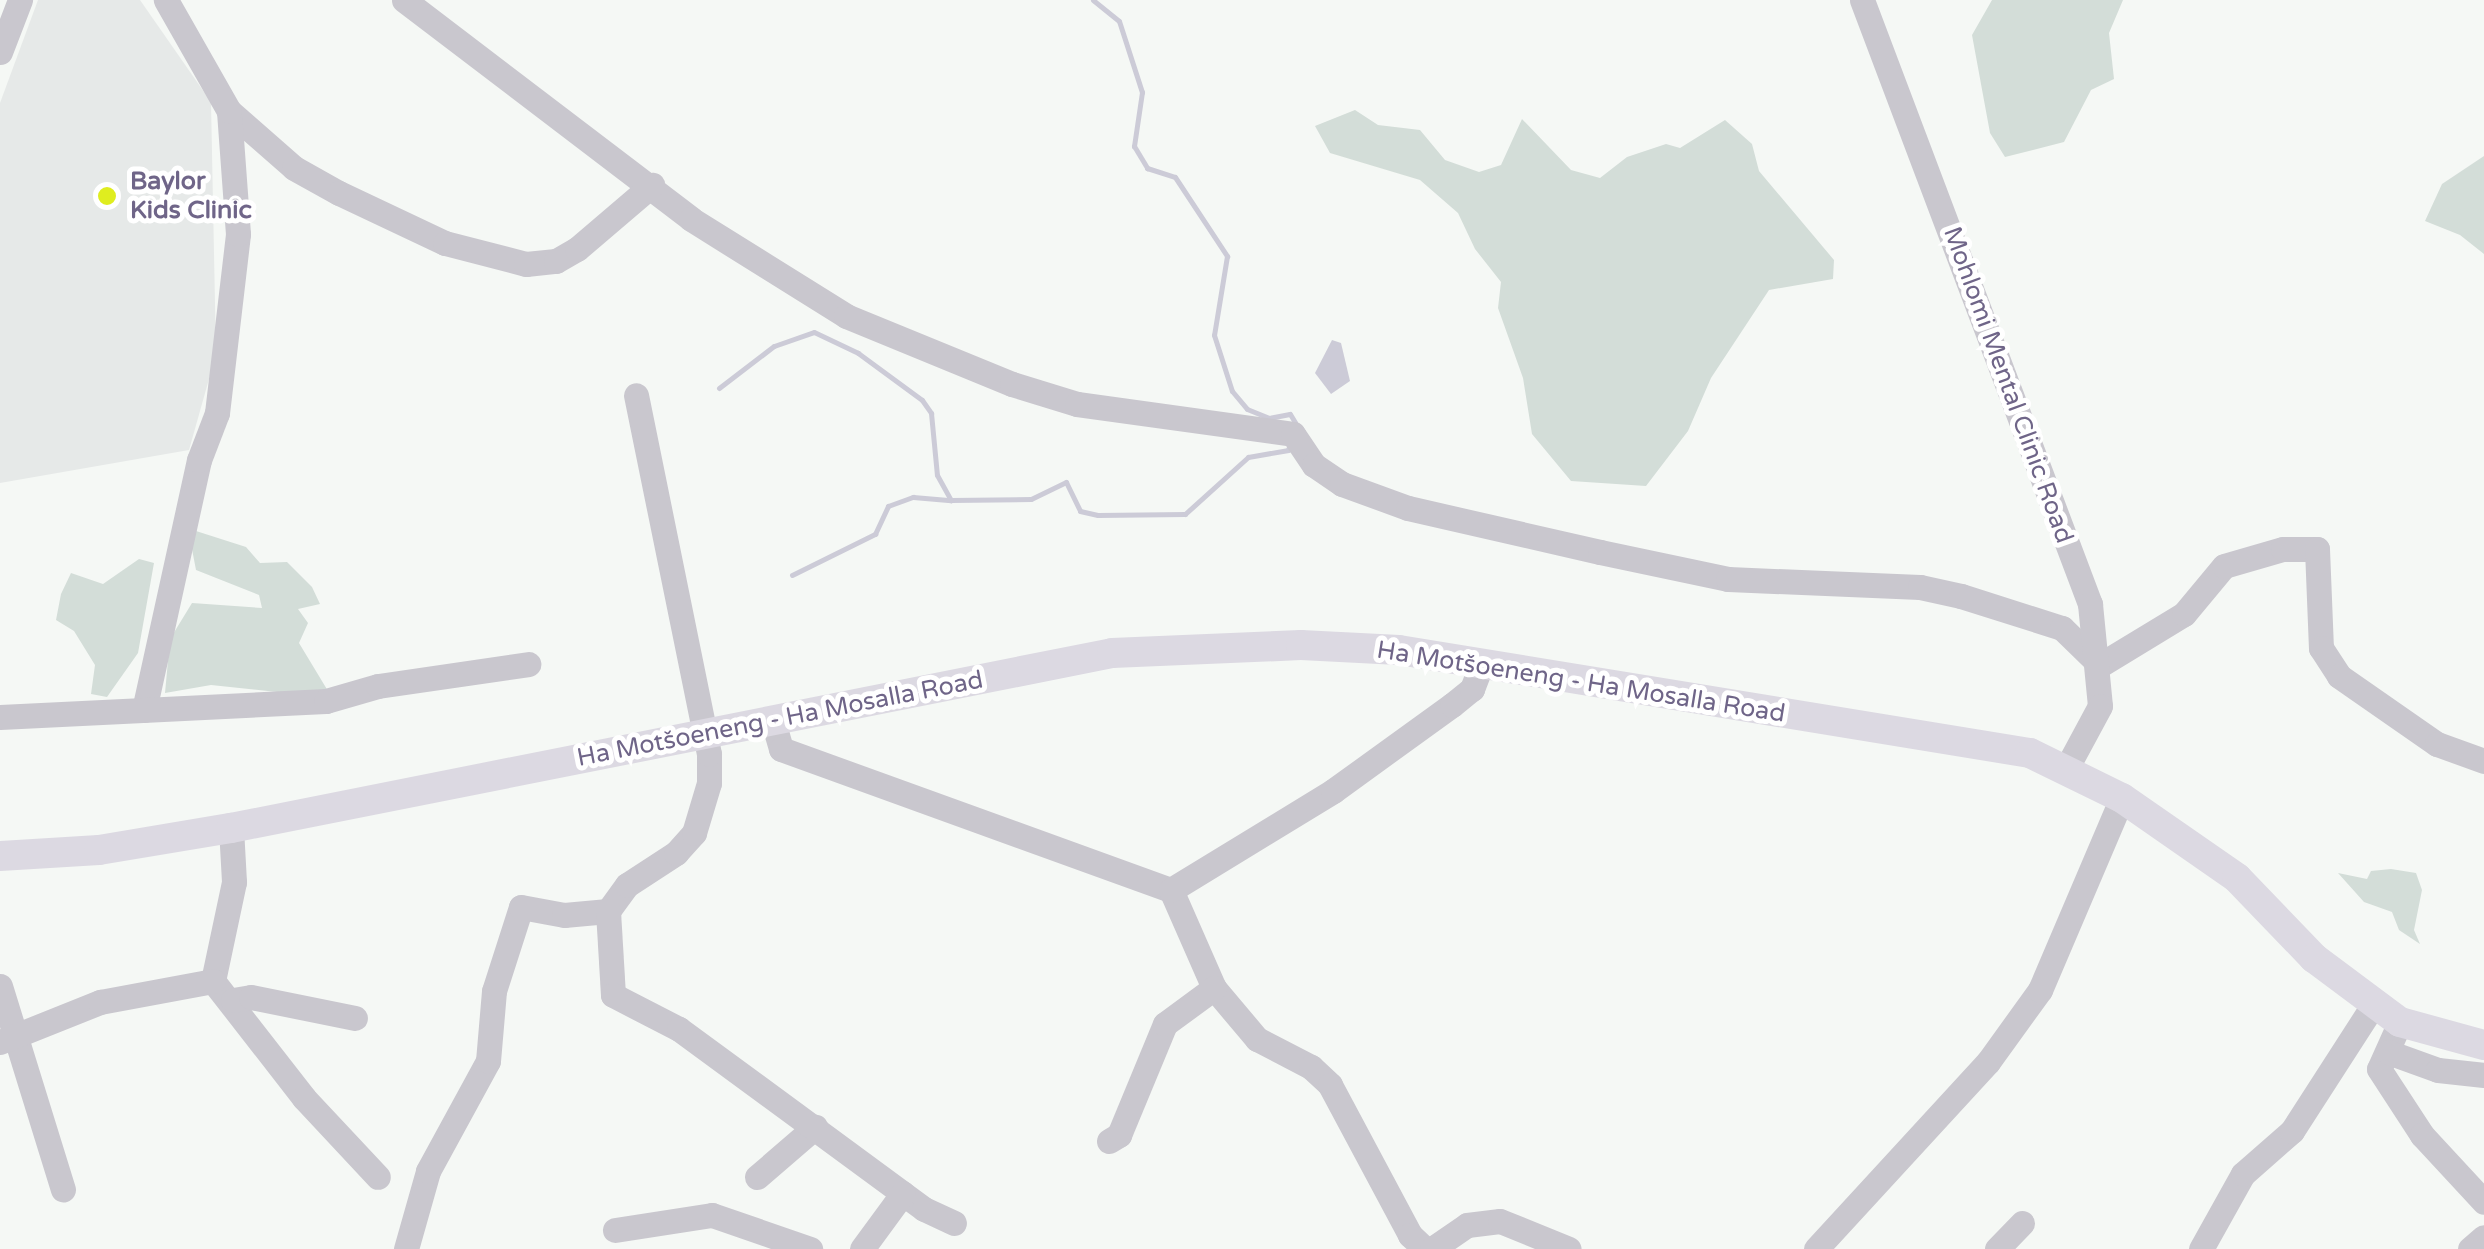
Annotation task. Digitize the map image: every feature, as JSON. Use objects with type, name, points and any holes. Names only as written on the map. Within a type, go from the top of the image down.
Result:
[{"type":"main road","name":"Ha Motšoeneng - Ha Mosalla Road","points":[[0,856],[99,850],[231,828],[1112,653],[1301,645],[1399,650],[2030,753],[2122,798],[2237,878],[2314,958],[2400,1022],[2484,1045]]},
{"type":"street","points":[[0,52],[20,0]]},
{"type":"street","points":[[166,0],[230,111],[294,168],[445,243],[526,264],[556,261],[652,185]]},
{"type":"street","points":[[404,0],[430,26],[502,72],[530,102],[652,185],[691,218],[846,316],[1012,384],[1076,404],[1293,434],[1314,465],[1342,484],[1408,508],[1600,552],[1728,579],[1920,587],[1978,600],[2062,628],[2100,664],[2184,614],[2224,566],[2283,550],[2317,550],[2321,648],[2339,676],[2437,744],[2484,761]]},
{"type":"street","name":"Mohlomi Mental Clinic Road","points":[[1862,0],[2090,604],[2100,664],[2100,706],[2065,771]]},
{"type":"street","points":[[144,710],[220,394],[238,234],[230,111]]},
{"type":"street","points":[[636,394],[704,736],[709,783],[694,833],[676,853],[627,884],[608,911],[613,995],[679,1029],[903,1193],[954,1222]]},
{"type":"street","points":[[0,717],[326,702],[378,686],[528,664]]},
{"type":"street","points":[[1171,890],[1332,792],[1437,716],[1472,689],[1481,665]]},
{"type":"street","points":[[773,720],[782,749],[1171,890],[1214,988],[1257,1039],[1311,1067],[1330,1085],[1410,1235],[1429,1249],[1467,1225],[1500,1221],[1568,1249]]},
{"type":"street","points":[[1816,1249],[1988,1062],[2040,990],[2122,798]]},
{"type":"street","points":[[214,981],[234,882],[231,828]]},
{"type":"street","points":[[406,1249],[428,1172],[488,1061],[494,991],[520,907],[564,915],[608,911]]},
{"type":"street","points":[[214,981],[304,1098],[378,1176]]},
{"type":"street","points":[[9,1040],[100,1002],[214,981]]},
{"type":"street","points":[[0,986],[9,1040],[63,1189]]},
{"type":"street","points":[[1109,1141],[1118,1135],[1165,1024],[1214,988]]},
{"type":"street","points":[[232,1000],[251,997],[355,1018]]},
{"type":"street","points":[[2201,1249],[2244,1174],[2292,1131],[2374,1004]]},
{"type":"street","points":[[2400,1022],[2378,1069],[2422,1135],[2484,1202]]},
{"type":"street","points":[[2388,1052],[2438,1070],[2484,1075]]},
{"type":"street","points":[[757,1177],[814,1127]]},
{"type":"street","points":[[862,1249],[903,1193]]},
{"type":"street","points":[[615,1230],[712,1214],[810,1249]]},
{"type":"street","points":[[1996,1249],[2022,1223]]},
{"type":"street","points":[[2470,1249],[2484,1237]]},
{"type":"shaded area","name":"Baylor Kids Clinic","points":[[38,0],[140,0],[211,102],[216,354],[189,450],[0,483],[0,103]]},
{"type":"shaded area","points":[[1992,0],[2123,0],[2109,33],[2114,79],[2091,90],[2064,142],[2005,157],[1990,133],[1972,35]]},
{"type":"shaded area","points":[[1355,110],[1378,125],[1420,130],[1445,160],[1479,172],[1501,165],[1522,119],[1571,170],[1600,178],[1627,157],[1666,144],[1680,148],[1725,120],[1752,144],[1759,171],[1834,260],[1833,279],[1769,290],[1711,378],[1688,431],[1646,486],[1571,481],[1532,434],[1523,378],[1498,308],[1501,282],[1475,249],[1458,213],[1420,180],[1330,153],[1315,126]]},
{"type":"shaded area","points":[[2484,156],[2484,254],[2460,235],[2425,221],[2442,184]]},
{"type":"shaded area","points":[[1332,340],[1341,343],[1350,381],[1331,394],[1315,373]]},
{"type":"shaded area","points":[[196,531],[246,547],[260,563],[287,562],[312,587],[320,604],[298,609],[308,623],[299,643],[328,691],[305,695],[211,685],[165,693],[170,639],[192,603],[262,608],[259,595],[196,570],[191,544]]},
{"type":"shaded area","points":[[139,559],[154,563],[138,653],[107,697],[91,694],[95,665],[74,631],[56,620],[61,594],[71,573],[103,584]]},
{"type":"shaded area","points":[[2371,871],[2416,873],[2422,890],[2414,930],[2420,944],[2399,930],[2392,912],[2364,902],[2338,873],[2367,879]]},
{"type":"waterway","points":[[1093,0],[1119,21],[1142,92],[1134,146],[1147,168],[1175,177],[1227,256],[1214,335],[1232,391],[1247,409],[1269,418],[1290,414],[1296,424]]},
{"type":"waterway","points":[[719,388],[774,346],[814,332],[858,353],[922,400],[931,413],[937,475],[951,500],[1031,499],[1066,482],[1080,511],[1098,515],[1185,514],[1248,457],[1288,450],[1290,444]]},
{"type":"waterway","points":[[792,575],[875,534],[888,506],[913,497],[951,500]]},
{"type":"place","name":"Baylor Kids Clinic","points":[[107,196]]}]
